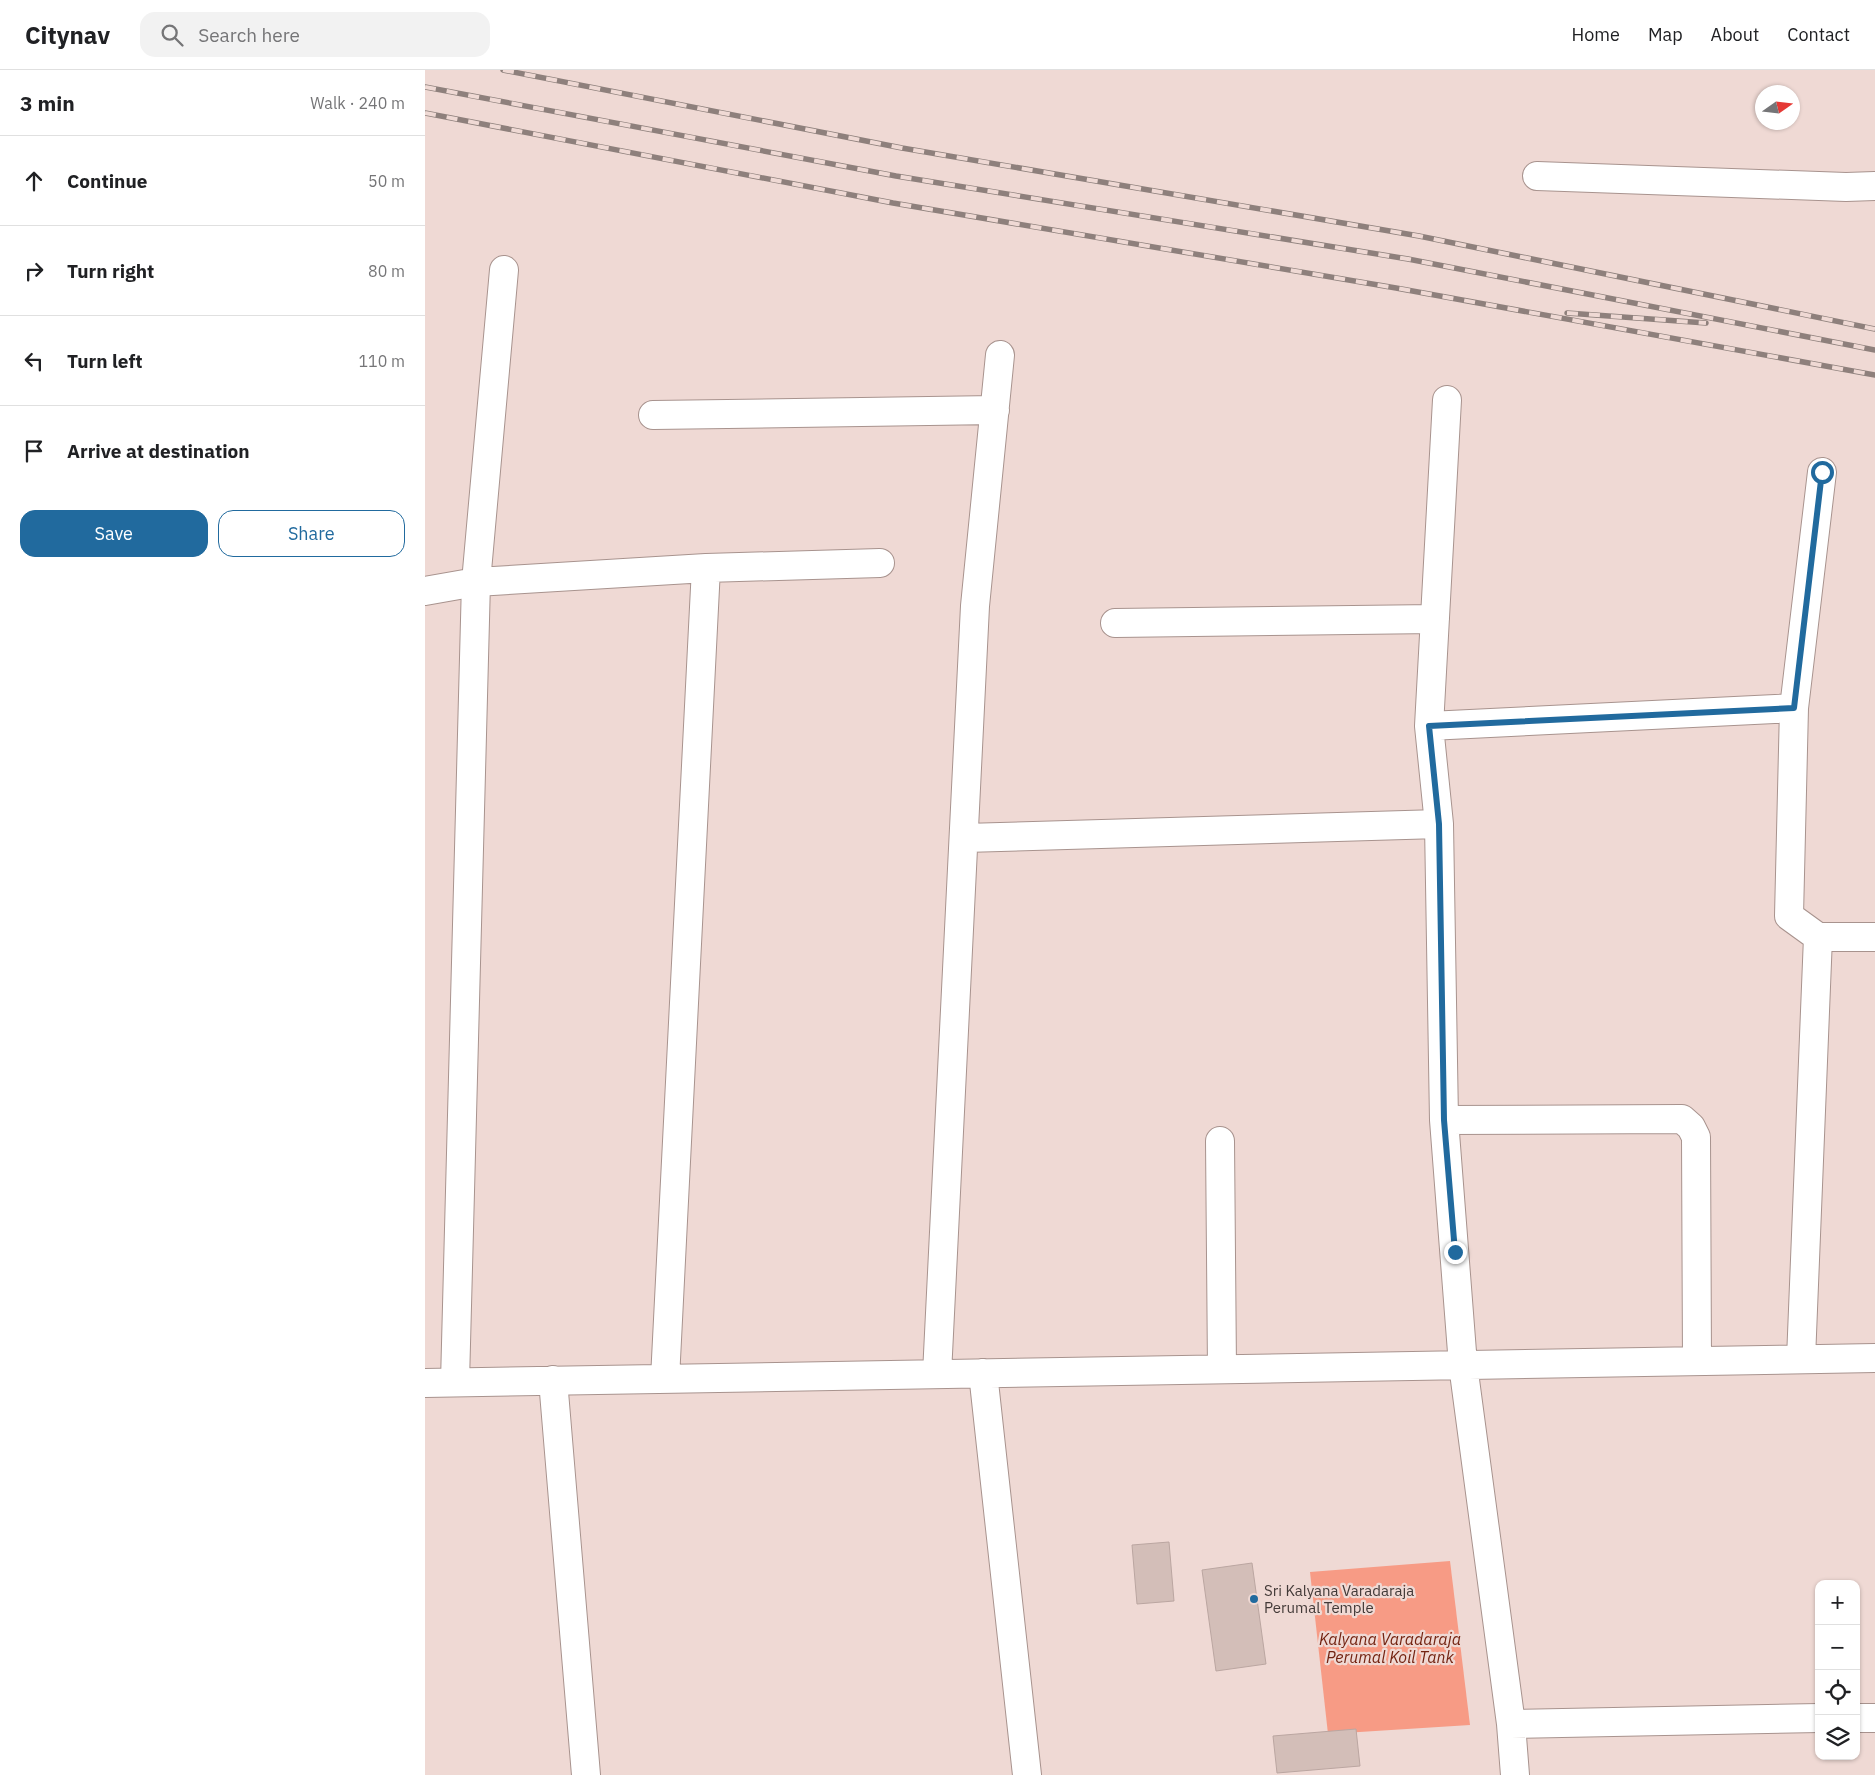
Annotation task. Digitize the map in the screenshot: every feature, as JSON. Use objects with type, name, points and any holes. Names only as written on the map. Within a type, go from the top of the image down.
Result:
[{"type":"street","points":[[1537,176],[1845,187],[1875,186]]},
{"type":"street","points":[[455,1382],[476,582],[504,270]]},
{"type":"street","points":[[937,1374],[975,606],[1000,354]]},
{"type":"street","points":[[1447,400],[1429,726],[1439,824],[1444,1120],[1463,1365],[1511,1724],[1515,1775]]},
{"type":"street","points":[[653,415],[995,410]]},
{"type":"street","points":[[1822,472],[1794,708],[1789,916],[1818,937],[1875,937]]},
{"type":"street","points":[[425,591],[476,582],[706,568],[880,563]]},
{"type":"street","points":[[665,1379],[706,568]]},
{"type":"street","points":[[1115,623],[1435,619]]},
{"type":"street","points":[[1429,726],[1794,708]]},
{"type":"street","points":[[965,838],[1439,824]]},
{"type":"street","points":[[1801,1359],[1818,937]]},
{"type":"street","points":[[1444,1120],[1682,1119],[1691,1127],[1695,1137],[1697,1361]]},
{"type":"street","points":[[1220,1141],[1223,1369]]},
{"type":"street","points":[[425,1383],[1875,1358]]},
{"type":"street","points":[[983,1373],[1027,1775]]},
{"type":"street","points":[[553,1380],[586,1775]]},
{"type":"street","points":[[1511,1724],[1815,1718]]},
{"type":"street","points":[[1860,1718],[1875,1718]]},
{"type":"water","name":"Kalyana Varadaraja Perumal Koil Tank","points":[[1450,1561],[1470,1725],[1328,1734],[1310,1572]]},
{"type":"building","points":[[1169,1542],[1174,1601],[1137,1604],[1132,1545]]},
{"type":"building","points":[[1252,1563],[1266,1664],[1216,1671],[1202,1570]]},
{"type":"building","points":[[1356,1729],[1360,1766],[1277,1773],[1273,1736]]},
{"type":"railway","points":[[503,70],[902,148],[1419,236],[1875,329]]},
{"type":"railway","points":[[425,87],[896,176],[1408,259],[1875,350]]},
{"type":"railway","points":[[425,113],[893,203],[1396,288],[1875,375]]},
{"type":"railway","points":[[1567,313],[1706,323]]},
{"type":"place","name":"Sri Kalyana Varadaraja Perumal Temple","points":[[1254,1599]]},
{"type":"route","points":[[1455,1252],[1444,1120],[1439,824],[1429,726],[1794,708],[1822,472]]}]
